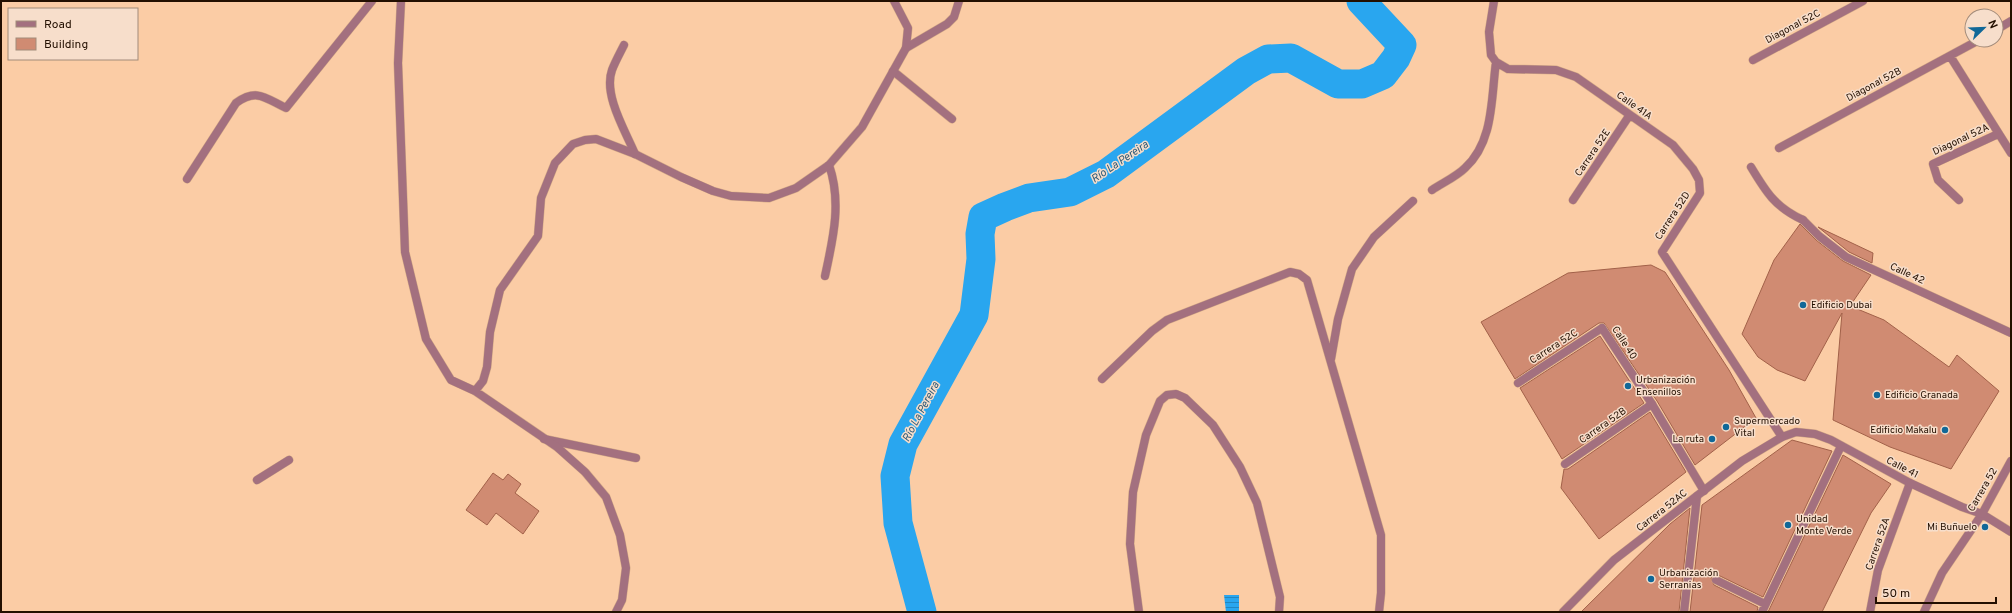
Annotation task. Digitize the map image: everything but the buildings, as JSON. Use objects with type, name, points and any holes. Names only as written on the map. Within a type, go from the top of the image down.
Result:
[{"type":"street","points":[[187,179],[236,103],[246,95],[260,95],[286,108],[372,1]]},
{"type":"street","points":[[401,1],[398,63],[405,252],[426,339],[451,380],[475,391],[544,438],[585,472],[606,497],[620,535],[626,568],[622,600],[616,612]]},
{"type":"street","points":[[475,391],[483,381],[487,367],[490,332],[500,290],[538,236],[541,198],[555,163],[572,144],[585,140],[596,140],[635,154],[682,178],[713,191],[731,196],[770,198],[796,188],[829,165],[862,127],[906,48],[908,28],[894,1]]},
{"type":"street","points":[[906,48],[947,24],[954,17],[959,1]]},
{"type":"street","points":[[1432,190],[1465,169],[1478,154],[1489,129],[1496,62],[1492,55],[1489,32],[1494,1]]},
{"type":"street","name":"Diagonal 52C","points":[[1752,60],[1863,1]]},
{"type":"street","points":[[624,45],[611,71],[610,85],[612,100],[635,154]]},
{"type":"street","name":"Diagonal 52B","points":[[1779,148],[1964,48]]},
{"type":"street","points":[[1950,56],[2011,154]]},
{"type":"street","name":"Calle 41A","points":[[1496,62],[1508,69],[1556,70],[1576,77],[1672,145],[1693,169]]},
{"type":"street","points":[[893,70],[952,119]]},
{"type":"street","name":"Carrera 52E","points":[[1573,200],[1629,116]]},
{"type":"street","name":"Diagonal 52A","points":[[1959,200],[1938,180],[1933,164],[1998,134]]},
{"type":"street","points":[[825,276],[834,236],[836,200],[835,182],[829,165]]},
{"type":"street","name":"Calle 42","points":[[1751,167],[1768,195],[1793,216],[1803,220],[1819,236],[1846,258],[2011,333]]},
{"type":"street","name":"Carrera 52D","points":[[1693,169],[1699,180],[1700,192],[1662,252],[1782,437]]},
{"type":"street","points":[[1330,362],[1338,319],[1352,269],[1374,237],[1413,201]]},
{"type":"street","points":[[1102,380],[1152,331],[1167,320],[1290,272],[1299,274],[1307,280],[1381,535],[1381,593],[1379,612]]},
{"type":"street","name":"Carrera 52C","points":[[1518,383],[1602,328]]},
{"type":"street","name":"Calle 40","points":[[1602,328],[1652,404],[1701,494]]},
{"type":"street","points":[[1139,612],[1130,544],[1133,492],[1146,436],[1160,401],[1167,395],[1176,394],[1185,398],[1213,425],[1240,467],[1257,503],[1266,535],[1280,597],[1279,612]]},
{"type":"street","name":"Carrera 52B","points":[[1565,464],[1652,404]]},
{"type":"street","name":"Calle 41","points":[[1782,437],[1796,432],[1815,434],[1841,446],[1910,483],[1962,507],[1982,514],[2011,532]]},
{"type":"street","name":"Carrera 52AC","points":[[1563,612],[1614,560],[1742,461],[1782,437]]},
{"type":"street","points":[[544,438],[636,458]]},
{"type":"street","points":[[1716,580],[1763,608],[1841,446]]},
{"type":"street","points":[[257,480],[289,460]]},
{"type":"street","name":"Carrera 52","points":[[1924,612],[1942,573],[1982,514],[2011,461]]},
{"type":"street","name":"Carrera 52A","points":[[1870,612],[1878,570],[1910,483]]},
{"type":"street","points":[[1684,612],[1701,494]]},
{"type":"water","points":[[1224,595],[1239,595],[1239,612],[1226,612]]},
{"type":"waterway","name":"Río La Pereira","points":[[922,612],[898,523],[895,476],[903,444],[974,315],[981,259],[980,234],[983,217],[1029,198],[1070,192],[1106,174],[1246,71],[1268,59],[1291,58],[1338,84],[1362,84],[1383,75],[1396,58],[1402,45],[1361,1]]},
{"type":"place","name":"Edificio Dubai","points":[[1803,305]]},
{"type":"place","name":"Urbanización Ensenillos","points":[[1628,386]]},
{"type":"place","name":"Edificio Granada","points":[[1877,395]]},
{"type":"place","name":"Supermercado Vital","points":[[1726,427]]},
{"type":"place","name":"Edificio Makalu","points":[[1945,430]]},
{"type":"place","name":"La ruta","points":[[1712,439]]},
{"type":"place","name":"Unidad Monte Verde","points":[[1788,525]]},
{"type":"place","name":"Mi Buñuelo","points":[[1985,527]]},
{"type":"place","name":"Urbanización Serranias","points":[[1651,579]]}]
